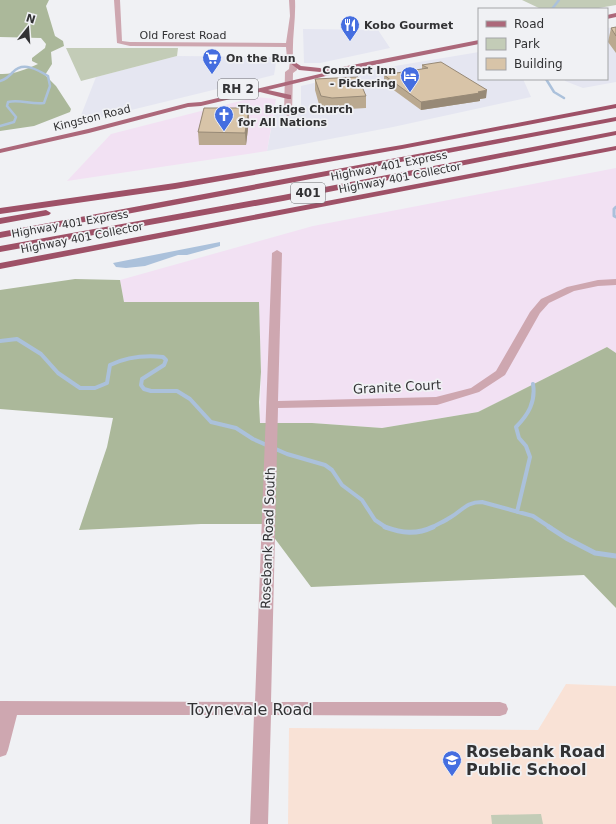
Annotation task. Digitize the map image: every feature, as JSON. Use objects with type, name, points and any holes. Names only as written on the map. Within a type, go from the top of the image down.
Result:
[{"type":"highway","name":"401","points":[[0,211],[175,186],[402,147],[616,106]]},
{"type":"highway","name":"Highway 401 Express","points":[[0,235],[616,119]]},
{"type":"highway","name":"Highway 401 Express","points":[[0,249],[283,198],[616,133]]},
{"type":"highway","name":"Highway 401 Collector","points":[[0,266],[616,148]]},
{"type":"highway","points":[[0,221],[83,206],[175,186]]},
{"type":"main road","name":"Kingston Road","points":[[188,105],[194,100],[320,70],[337,70],[478,42]]},
{"type":"main road","points":[[291,60],[300,68],[320,70]]},
{"type":"main road","name":"Kingston Road","points":[[0,151],[89,131],[188,105],[201,104],[255,91],[289,77],[332,73],[337,70]]},
{"type":"main road","points":[[255,91],[275,93],[288,97]]},
{"type":"street","name":"Old Forest Road","points":[[117,0],[119,42],[130,44],[289,45]]},
{"type":"street","points":[[288,114],[289,77],[285,70],[285,60],[291,60],[289,45],[293,16],[292,0]]},
{"type":"street","name":"Rosebank Road South","points":[[259,824],[277,253]]},
{"type":"street","name":"Granite Court","points":[[273,405],[438,401],[475,390],[501,373],[535,312],[545,301],[570,289],[598,283],[616,282]]},
{"type":"street","points":[[0,750],[6,708]]},
{"type":"street","name":"Toynevale Road","points":[[6,708],[500,709]]},
{"type":"shaded area","points":[[616,27],[616,82],[583,88],[565,81],[608,80],[608,28]]},
{"type":"shaded area","points":[[303,29],[378,30],[390,48],[320,63],[304,63]]},
{"type":"shaded area","points":[[478,52],[478,80],[523,80],[531,97],[393,127],[267,151],[275,108],[301,107],[301,86],[365,71]]},
{"type":"shaded area","points":[[177,56],[277,57],[274,75],[78,123],[96,77]]},
{"type":"shaded area","points":[[256,97],[276,99],[267,151],[67,181],[111,134]]},
{"type":"shaded area","points":[[616,168],[616,353],[607,347],[478,412],[382,428],[312,423],[260,423],[261,372],[259,302],[124,302],[120,280],[313,226]]},
{"type":"shaded area","name":"Rosebank Road Public School","points":[[566,684],[616,686],[616,824],[288,824],[289,728],[538,730]]},
{"type":"green space","points":[[0,0],[49,0],[46,6],[55,36],[63,41],[64,46],[51,52],[52,64],[45,75],[56,86],[71,109],[70,112],[34,126],[0,131],[0,74],[14,73],[38,64],[32,61],[32,58],[45,48],[46,44],[41,38],[0,37]]},
{"type":"green space","points":[[522,0],[616,0],[616,5],[599,8],[539,8]]},
{"type":"green space","points":[[66,48],[178,48],[177,56],[81,81]]},
{"type":"green space","points":[[75,279],[120,280],[124,302],[259,302],[261,372],[259,402],[260,423],[312,423],[382,428],[478,412],[607,347],[616,353],[616,608],[584,575],[311,587],[264,524],[201,524],[79,530],[107,447],[113,418],[0,409],[0,290]]},
{"type":"green space","points":[[541,814],[543,824],[492,824],[491,815]]},
{"type":"water","points":[[220,242],[220,246],[187,255],[178,255],[145,266],[126,268],[116,267],[113,263]]},
{"type":"building","points":[[616,27],[616,36],[611,28]]},
{"type":"building","points":[[441,62],[487,90],[478,92],[480,93],[421,102],[384,75],[428,68],[422,65]]},
{"type":"building","points":[[358,77],[366,96],[332,98],[321,96],[315,79]]},
{"type":"building","points":[[204,108],[249,108],[245,133],[198,132]]},
{"type":"waterway","points":[[553,8],[559,0]]},
{"type":"waterway","points":[[0,81],[7,78],[17,69],[26,67],[35,69],[48,76],[50,86],[44,103],[17,101],[8,102],[7,106],[16,117],[14,122],[0,126]]},
{"type":"waterway","points":[[547,80],[554,92],[564,98]]},
{"type":"waterway","points":[[616,207],[614,209],[614,216],[616,217]]},
{"type":"waterway","points":[[0,341],[17,339],[41,354],[58,373],[80,388],[95,388],[107,383],[110,365],[116,362],[136,357],[163,357],[166,360],[164,365],[142,379],[141,385],[144,389],[151,391],[177,391],[190,399],[211,422],[236,428],[253,439],[287,454],[325,465],[332,470],[342,485],[362,500],[375,520],[386,527]]},
{"type":"waterway","points":[[517,512],[530,457],[526,446],[519,438],[516,427],[530,408],[534,391],[533,384]]},
{"type":"waterway","points":[[431,528],[468,505],[477,502],[517,512]]},
{"type":"waterway","points":[[517,512],[533,516],[551,528]]},
{"type":"waterway","points":[[386,527],[397,531],[409,532],[427,530],[431,528]]},
{"type":"waterway","points":[[549,527],[566,538],[595,553],[616,556]]},
{"type":"place","name":"Kobo Gourmet","points":[[350,42]]},
{"type":"place","name":"On the Run","points":[[212,75]]},
{"type":"place","name":"Comfort Inn - Pickering","points":[[410,93]]},
{"type":"place","name":"The Bridge Church for All Nations","points":[[224,132]]},
{"type":"place","name":"Rosebank Road Public School","points":[[452,777]]}]
